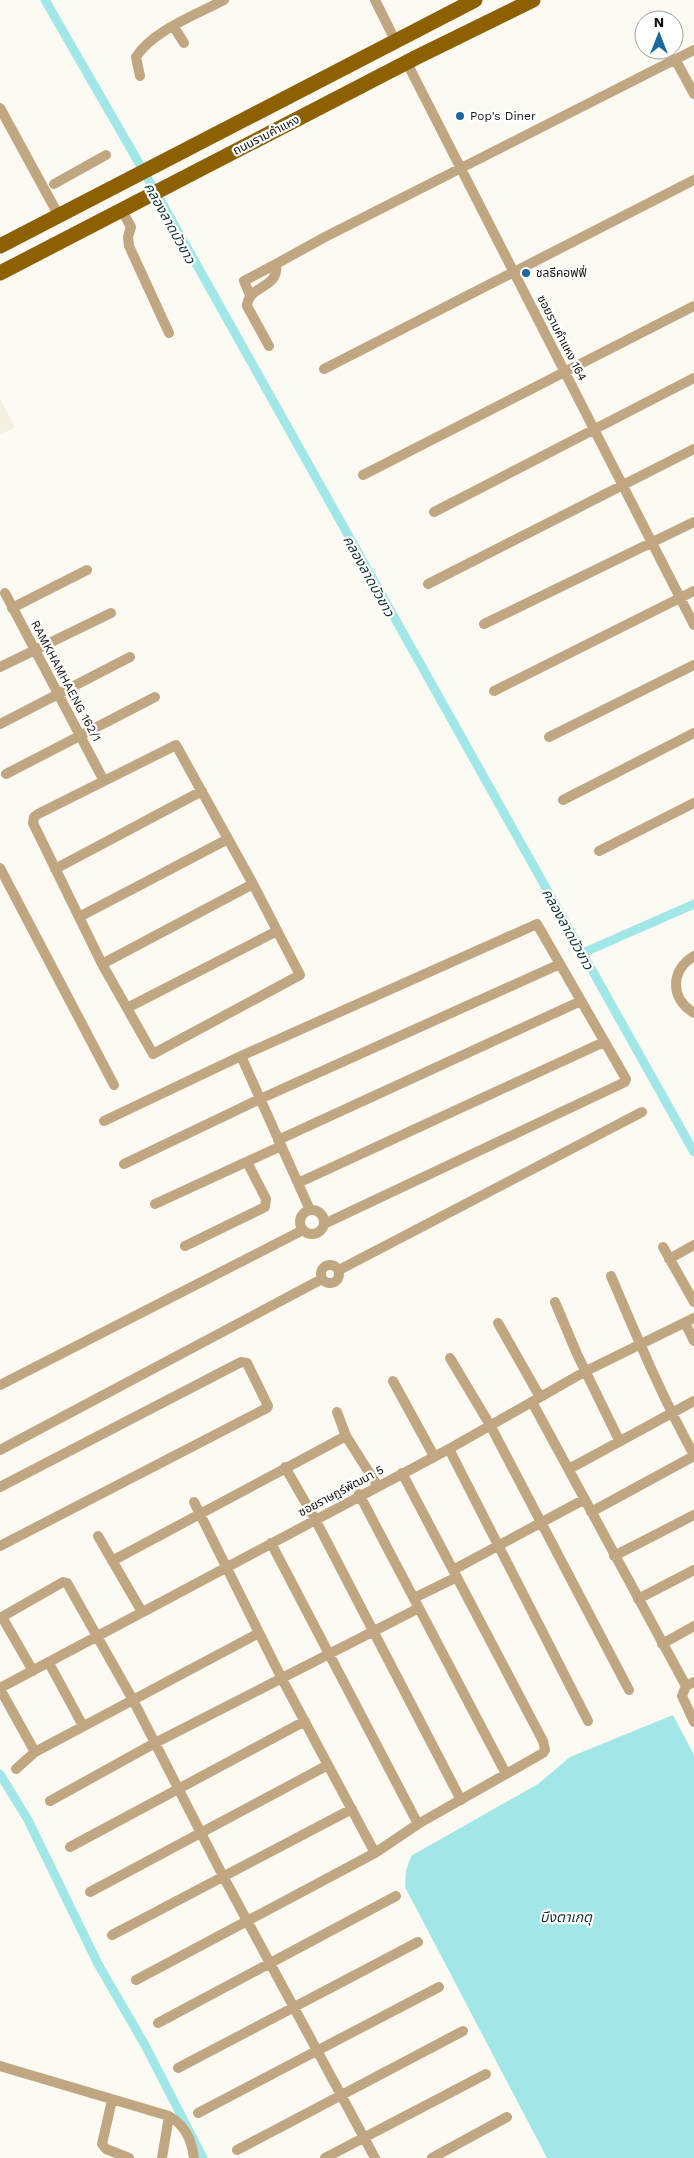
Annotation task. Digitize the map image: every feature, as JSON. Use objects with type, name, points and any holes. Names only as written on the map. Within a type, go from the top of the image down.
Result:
[{"type":"main road","name":"ถนนรามคำแหง","points":[[0,246],[475,0]]},
{"type":"main road","name":"ถนนรามคำแหง","points":[[0,273],[179,179],[533,0]]},
{"type":"street","points":[[140,76],[136,57],[139,51],[158,36],[224,0]]},
{"type":"street","points":[[374,0],[395,40]]},
{"type":"street","points":[[174,27],[184,43]]},
{"type":"street","points":[[269,346],[247,306],[250,295],[244,281],[329,234],[461,169],[673,60]]},
{"type":"street","points":[[676,60],[694,94]]},
{"type":"street","name":"ซอยรามคำแหง 164","points":[[407,63],[694,625]]},
{"type":"street","points":[[0,108],[58,216]]},
{"type":"street","points":[[54,184],[106,155]]},
{"type":"street","points":[[324,369],[694,180]]},
{"type":"street","points":[[127,206],[131,227],[128,238],[129,246],[169,333]]},
{"type":"street","points":[[250,295],[273,281],[276,276],[276,264]]},
{"type":"street","points":[[363,475],[694,306]]},
{"type":"street","points":[[434,512],[694,378]]},
{"type":"street","points":[[428,584],[694,449]]},
{"type":"street","points":[[484,624],[694,522]]},
{"type":"street","points":[[12,608],[87,570]]},
{"type":"street","points":[[494,692],[694,591]]},
{"type":"street","name":"RAMKHAMHAENG 162/1","points":[[5,594],[104,781]]},
{"type":"street","points":[[0,667],[111,613]]},
{"type":"street","points":[[0,724],[130,657]]},
{"type":"street","points":[[549,737],[694,665]]},
{"type":"street","points":[[6,774],[155,697]]},
{"type":"street","points":[[563,800],[694,734]]},
{"type":"street","points":[[176,745],[253,884],[300,975],[152,1054],[102,964],[33,823],[34,817],[104,781],[176,745]]},
{"type":"street","points":[[55,869],[202,791]]},
{"type":"street","points":[[599,851],[694,803]]},
{"type":"street","points":[[79,917],[228,839]]},
{"type":"street","points":[[0,868],[114,1085]]},
{"type":"street","points":[[102,964],[253,884]]},
{"type":"street","points":[[104,1121],[241,1056],[534,924],[538,925],[626,1079],[625,1082],[324,1224],[316,1233],[309,1234],[303,1230],[301,1218],[310,1210],[317,1211],[323,1217],[324,1224]]},
{"type":"street","points":[[128,1008],[277,931]]},
{"type":"street","points":[[694,956],[684,962],[676,976],[676,992],[682,1004],[694,1013]]},
{"type":"street","points":[[124,1164],[260,1099],[560,964]]},
{"type":"street","points":[[155,1204],[247,1162],[280,1143],[581,1001]]},
{"type":"street","points":[[298,1183],[604,1042]]},
{"type":"street","points":[[241,1056],[310,1210]]},
{"type":"street","points":[[0,1450],[322,1279],[320,1274],[322,1268],[327,1264],[334,1265],[339,1270],[642,1112]]},
{"type":"street","points":[[185,1246],[265,1207],[266,1198],[247,1162]]},
{"type":"street","points":[[0,1385],[303,1230]]},
{"type":"street","points":[[670,1259],[694,1245]]},
{"type":"street","points":[[663,1248],[694,1302]]},
{"type":"street","points":[[591,1512],[694,1455],[639,1345],[611,1276]]},
{"type":"street","points":[[555,1302],[619,1440]]},
{"type":"street","points":[[689,1321],[694,1340]]},
{"type":"street","name":"ซอยราษฎร์พัฒนา 5","points":[[0,1689],[359,1494],[449,1448],[586,1372],[689,1321]]},
{"type":"street","points":[[498,1323],[569,1469],[614,1556],[662,1644],[690,1684],[682,1696],[683,1702],[694,1722]]},
{"type":"street","points":[[450,1358],[490,1425],[629,1690]]},
{"type":"street","points":[[0,1487],[241,1362],[247,1363],[268,1406],[259,1413],[0,1546]]},
{"type":"street","points":[[393,1382],[434,1456]]},
{"type":"street","points":[[569,1469],[619,1440],[694,1401]]},
{"type":"street","points":[[337,1412],[346,1436],[377,1485]]},
{"type":"street","points":[[112,1560],[346,1436]]},
{"type":"street","points":[[449,1448],[588,1721]]},
{"type":"street","points":[[285,1468],[315,1519],[461,1800]]},
{"type":"street","points":[[136,1980],[374,1853],[418,1824],[506,1774],[537,1759],[543,1753],[545,1745],[402,1473]]},
{"type":"street","points":[[359,1494],[506,1774]]},
{"type":"street","points":[[414,1598],[499,1545],[585,1499]]},
{"type":"street","points":[[194,1502],[228,1566],[282,1679],[374,1853]]},
{"type":"street","points":[[614,1556],[694,1515]]},
{"type":"street","points":[[98,1536],[142,1612]]},
{"type":"street","points":[[271,1543],[418,1824]]},
{"type":"street","points":[[638,1599],[694,1570]]},
{"type":"street","points":[[33,1671],[1,1617],[66,1582],[156,1743],[223,1876],[374,2158]]},
{"type":"street","points":[[50,1801],[156,1743],[420,1608]]},
{"type":"street","points":[[662,1644],[694,1626]]},
{"type":"street","points":[[16,1769],[35,1752],[259,1633]]},
{"type":"street","points":[[49,1662],[83,1726]]},
{"type":"street","points":[[0,1689],[35,1752]]},
{"type":"street","points":[[70,1847],[305,1721]]},
{"type":"street","points":[[90,1892],[200,1831],[328,1764]]},
{"type":"street","points":[[112,1935],[352,1809]]},
{"type":"street","points":[[158,2023],[396,1896]]},
{"type":"street","points":[[178,2068],[418,1942]]},
{"type":"street","points":[[198,2113],[439,1987]]},
{"type":"street","points":[[238,2150],[463,2031]]},
{"type":"street","points":[[0,2066],[169,2116],[178,2121],[184,2128],[191,2143],[194,2158]]},
{"type":"street","points":[[325,2158],[486,2074]]},
{"type":"street","points":[[112,2100],[102,2144],[106,2149],[129,2158]]},
{"type":"street","points":[[162,2158],[169,2116]]},
{"type":"street","points":[[432,2158],[507,2117]]},
{"type":"shaded area","points":[[0,398],[15,427],[0,435]]},
{"type":"water","name":"บึงตาเกตุ","points":[[673,1715],[694,1755],[694,2158],[547,2158],[405,1887],[406,1871],[411,1856],[538,1784],[570,1757]]},
{"type":"waterway","name":"คลองลาดบัวขาว","points":[[45,0],[166,210],[694,1152]]},
{"type":"waterway","points":[[585,952],[694,904]]},
{"type":"waterway","points":[[0,1774],[28,1820],[98,1964],[145,2045],[203,2158]]},
{"type":"place","name":"Pop's Diner","points":[[460,116]]},
{"type":"place","name":"ชลธีคอฟฟี่","points":[[526,273]]}]
